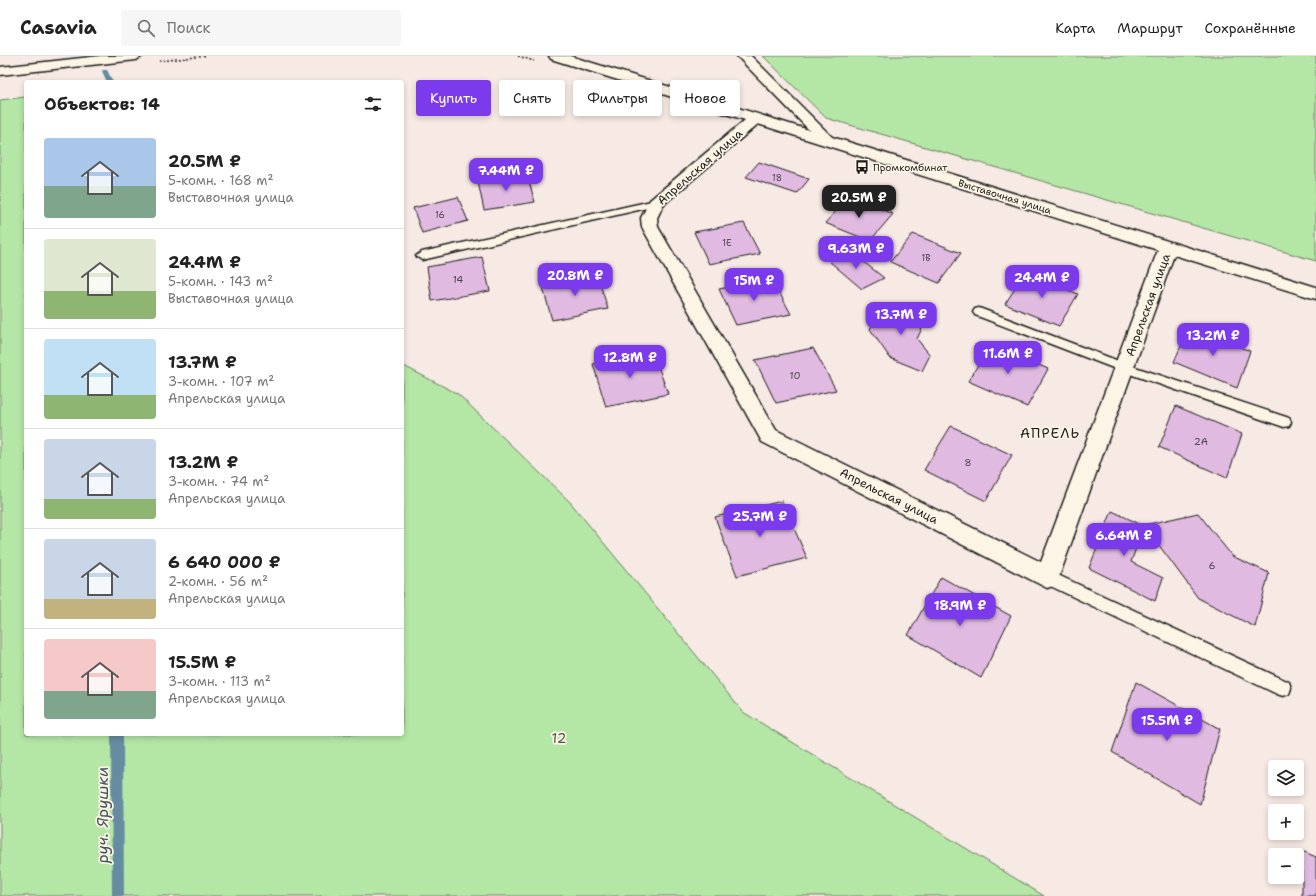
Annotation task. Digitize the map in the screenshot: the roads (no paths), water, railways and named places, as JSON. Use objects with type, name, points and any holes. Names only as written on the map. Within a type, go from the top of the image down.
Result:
[{"type":"street","points":[[0,71],[136,56]]},
{"type":"street","name":"Выставочная улица","points":[[556,56],[1316,293]]},
{"type":"street","points":[[744,56],[828,141]]},
{"type":"street","name":"Апрельская улица","points":[[755,119],[656,203],[649,218],[650,227],[770,436],[1047,577],[1125,368],[1168,247]]},
{"type":"lane","points":[[422,256],[656,203]]},
{"type":"lane","points":[[979,312],[1125,368],[1284,422]]},
{"type":"lane","points":[[1047,577],[1284,688]]},
{"type":"waterway","name":"руч. Ярушки","points":[[105,71],[109,80]]},
{"type":"waterway","name":"руч. Ярушки","points":[[117,736],[118,896]]},
{"type":"place","name":"Промкомбинат","points":[[862,167]]},
{"type":"district","name":"АПРЕЛЬ","points":[[1050,433]]},
{"type":"park label","name":"12","points":[[559,738]]}]
